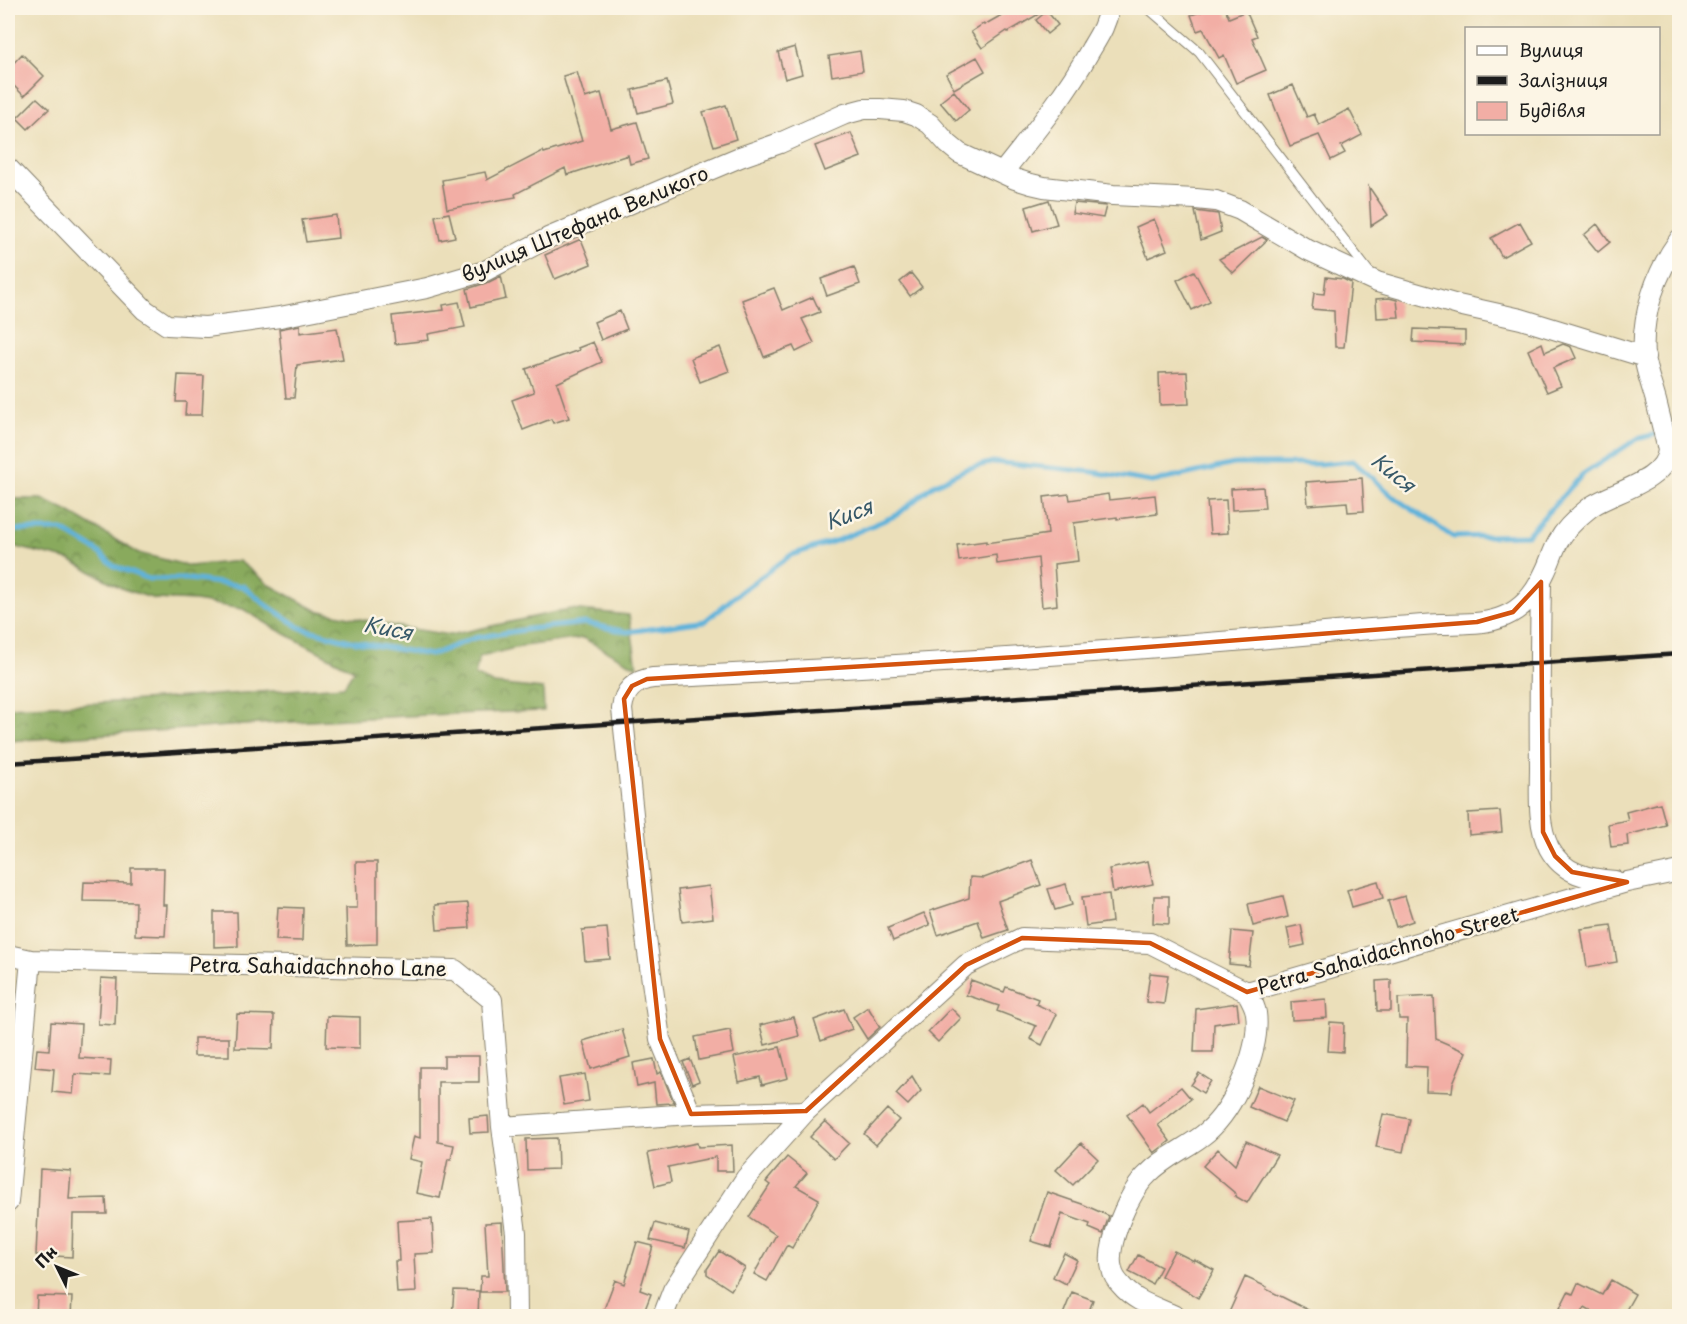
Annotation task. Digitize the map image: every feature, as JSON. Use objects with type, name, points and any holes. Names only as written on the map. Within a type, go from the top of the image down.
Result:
[{"type":"street","points":[[1002,173],[1073,81],[1107,21],[1109,8]]},
{"type":"street","name":"вулиця Штефана Великого","points":[[8,168],[145,310],[167,325],[206,327],[280,316],[427,288],[485,271],[548,238],[854,111],[880,109],[904,111],[930,124],[959,153],[1015,179],[1044,187],[1113,195],[1216,201],[1239,210],[1308,250],[1377,282],[1458,305],[1521,318],[1644,357]]},
{"type":"street","points":[[691,1114],[660,1039],[649,964],[622,709],[626,693],[636,682],[653,678],[741,675],[1017,657],[1498,619],[1514,612],[1534,593],[1557,544],[1565,531],[1577,519],[1599,502],[1647,479],[1658,471],[1667,459],[1668,450],[1644,357],[1644,340],[1648,307],[1658,278],[1680,239]]},
{"type":"street","points":[[1541,582],[1539,743],[1540,806],[1544,832],[1549,848],[1572,872],[1593,879],[1627,882]]},
{"type":"street","name":"Petra Sahaidachnoho Street","points":[[663,1317],[673,1290],[746,1178],[806,1111],[966,965],[1022,938],[1150,943],[1247,992],[1627,882],[1680,871]]},
{"type":"street","name":"Petra Sahaidachnoho Lane","points":[[8,955],[31,960],[455,970],[492,1000],[502,1127],[516,1233],[517,1317]]},
{"type":"street","points":[[8,1202],[31,960]]},
{"type":"street","points":[[1175,1317],[1136,1299],[1120,1284],[1111,1269],[1113,1247],[1125,1207],[1140,1182],[1164,1160],[1206,1133],[1231,1104],[1244,1075],[1255,1035],[1256,1013],[1247,992]]},
{"type":"street","points":[[502,1127],[691,1114],[806,1111]]},
{"type":"lane","points":[[1148,8],[1199,52],[1377,282]]},
{"type":"highlighted area","points":[[1541,582],[1543,832],[1555,856],[1572,872],[1627,882],[1247,992],[1150,943],[1022,938],[966,965],[806,1111],[691,1114],[660,1039],[624,699],[632,686],[647,679],[1017,657],[1477,622],[1513,612]]},
{"type":"green space","points":[[8,499],[42,499],[138,553],[190,566],[239,561],[270,585],[316,610],[394,626],[450,635],[570,609],[629,615],[637,667],[583,638],[523,646],[479,657],[475,675],[494,684],[543,689],[544,711],[343,719],[8,741],[8,707],[344,686],[354,670],[243,609],[195,601],[155,599],[123,589],[70,560],[8,545]]},
{"type":"building","points":[[1014,8],[1049,8],[982,48],[971,32]]},
{"type":"building","points":[[1212,8],[1225,8],[1229,18],[1246,11],[1257,36],[1252,38],[1266,70],[1236,83],[1224,55],[1219,58],[1203,29],[1197,31],[1191,15]]},
{"type":"building","points":[[1047,11],[1058,25],[1047,34],[1036,20]]},
{"type":"building","points":[[795,47],[802,74],[785,79],[778,52]]},
{"type":"building","points":[[860,51],[863,71],[832,76],[829,56]]},
{"type":"building","points":[[22,54],[44,76],[24,96],[8,80],[8,69]]},
{"type":"building","points":[[977,57],[985,71],[954,89],[946,74]]},
{"type":"building","points":[[577,72],[585,98],[601,93],[611,129],[637,122],[648,159],[630,164],[628,155],[567,175],[565,168],[515,194],[516,197],[447,209],[442,180],[485,172],[487,180],[543,151],[544,153],[582,141],[563,76]]},
{"type":"building","points":[[667,81],[673,104],[638,113],[632,90]]},
{"type":"building","points":[[1293,85],[1307,117],[1314,114],[1319,125],[1349,109],[1362,135],[1341,146],[1345,153],[1331,160],[1319,135],[1290,146],[1270,95]]},
{"type":"building","points":[[954,91],[969,110],[956,121],[940,102]]},
{"type":"building","points":[[37,98],[49,109],[28,129],[17,118]]},
{"type":"building","points":[[726,105],[736,139],[714,146],[703,112]]},
{"type":"building","points":[[851,133],[861,157],[825,171],[815,146]]},
{"type":"building","points":[[1369,187],[1388,215],[1371,226]]},
{"type":"building","points":[[1049,200],[1057,224],[1033,231],[1026,207]]},
{"type":"building","points":[[1074,203],[1106,206],[1103,218],[1072,213]]},
{"type":"building","points":[[1195,211],[1218,214],[1221,232],[1201,240]]},
{"type":"building","points":[[449,213],[455,237],[440,240],[435,216]]},
{"type":"building","points":[[336,215],[338,238],[306,242],[302,220]]},
{"type":"building","points":[[1154,219],[1167,250],[1148,258],[1136,227]]},
{"type":"building","points":[[1520,222],[1531,241],[1502,257],[1491,238]]},
{"type":"building","points":[[1597,224],[1610,242],[1598,252],[1584,235]]},
{"type":"building","points":[[1262,237],[1267,240],[1233,273],[1219,259]]},
{"type":"building","points":[[581,239],[591,264],[555,279],[545,255]]},
{"type":"building","points":[[854,267],[860,284],[827,296],[821,279]]},
{"type":"building","points":[[1194,271],[1210,301],[1192,310],[1177,280]]},
{"type":"building","points":[[911,273],[922,287],[910,296],[900,282]]},
{"type":"building","points":[[501,276],[506,299],[471,307],[467,289]]},
{"type":"building","points":[[1326,277],[1343,279],[1351,283],[1344,347],[1335,347],[1334,311],[1312,309],[1314,293],[1324,294]]},
{"type":"building","points":[[774,288],[783,310],[813,297],[820,312],[802,319],[814,343],[796,352],[793,346],[764,357],[742,300]]},
{"type":"building","points":[[1376,299],[1397,300],[1399,317],[1377,318]]},
{"type":"building","points":[[459,302],[465,327],[428,334],[429,340],[395,344],[392,316],[444,310],[443,305]]},
{"type":"building","points":[[620,311],[627,329],[601,340],[594,322]]},
{"type":"building","points":[[300,325],[300,333],[337,328],[343,359],[297,365],[294,398],[286,398],[279,329]]},
{"type":"building","points":[[1414,329],[1465,331],[1465,345],[1413,342]]},
{"type":"building","points":[[593,342],[602,362],[557,383],[569,418],[553,423],[551,419],[523,430],[512,400],[534,392],[526,369],[579,350],[578,348]]},
{"type":"building","points":[[1542,343],[1545,352],[1563,344],[1571,347],[1576,358],[1553,368],[1561,386],[1547,392],[1528,350]]},
{"type":"building","points":[[720,347],[729,371],[700,382],[691,358]]},
{"type":"building","points":[[1187,372],[1189,404],[1160,405],[1159,373]]},
{"type":"building","points":[[178,375],[204,376],[202,415],[185,415],[186,402],[176,402]]},
{"type":"building","points":[[1362,478],[1364,511],[1348,512],[1347,502],[1308,505],[1306,482]]},
{"type":"building","points":[[1263,487],[1265,508],[1232,510],[1231,489]]},
{"type":"building","points":[[1069,494],[1070,500],[1108,494],[1109,500],[1155,495],[1157,514],[1074,523],[1078,561],[1054,564],[1057,605],[1042,607],[1038,558],[997,564],[996,555],[959,561],[957,545],[1048,534],[1044,497]]},
{"type":"building","points":[[1226,500],[1228,533],[1210,534],[1207,501]]},
{"type":"building","points":[[1660,803],[1666,825],[1627,835],[1628,845],[1611,847],[1608,824],[1628,820],[1626,812]]},
{"type":"building","points":[[1500,811],[1502,832],[1469,835],[1468,813]]},
{"type":"building","points":[[1032,860],[1041,885],[998,901],[1008,930],[984,938],[978,921],[938,935],[930,911],[969,898],[970,877],[984,878]]},
{"type":"building","points":[[1148,861],[1153,884],[1113,892],[1109,869]]},
{"type":"building","points":[[356,862],[377,862],[377,944],[347,945],[346,908],[357,908]]},
{"type":"building","points":[[131,868],[164,868],[163,905],[167,905],[165,936],[135,935],[136,902],[83,901],[84,882],[131,883]]},
{"type":"building","points":[[1378,881],[1383,898],[1352,907],[1347,890]]},
{"type":"building","points":[[1066,884],[1072,905],[1055,910],[1048,889]]},
{"type":"building","points":[[709,886],[713,918],[682,922],[678,890]]},
{"type":"building","points":[[1109,894],[1112,922],[1086,926],[1082,897]]},
{"type":"building","points":[[1154,896],[1169,896],[1169,924],[1153,923]]},
{"type":"building","points":[[1283,896],[1288,917],[1253,926],[1248,904]]},
{"type":"building","points":[[1405,896],[1413,921],[1396,927],[1388,901]]},
{"type":"building","points":[[468,903],[470,928],[437,930],[435,905]]},
{"type":"building","points":[[278,907],[303,908],[302,941],[276,940]]},
{"type":"building","points":[[214,912],[237,912],[238,946],[214,947]]},
{"type":"building","points":[[924,913],[930,925],[893,941],[888,928]]},
{"type":"building","points":[[1301,925],[1305,945],[1291,948],[1287,928]]},
{"type":"building","points":[[1611,925],[1617,962],[1587,967],[1581,929]]},
{"type":"building","points":[[607,928],[610,959],[585,961],[582,930]]},
{"type":"building","points":[[1232,931],[1253,933],[1249,966],[1229,964]]},
{"type":"building","points":[[1150,973],[1168,975],[1164,1004],[1146,1002]]},
{"type":"building","points":[[101,978],[117,979],[115,1025],[98,1024]]},
{"type":"building","points":[[971,980],[1004,992],[1006,987],[1038,999],[1036,1004],[1057,1014],[1042,1045],[1030,1039],[1036,1026],[997,1011],[999,1006],[966,995]]},
{"type":"building","points":[[1391,980],[1391,1011],[1377,1011],[1376,981]]},
{"type":"building","points":[[1434,996],[1436,1039],[1466,1052],[1453,1083],[1452,1092],[1426,1091],[1427,1067],[1406,1066],[1407,1019],[1399,1019],[1398,998]]},
{"type":"building","points":[[1326,999],[1327,1018],[1292,1020],[1291,1002]]},
{"type":"building","points":[[1237,1003],[1239,1020],[1214,1024],[1213,1052],[1194,1052],[1196,1009]]},
{"type":"building","points":[[868,1007],[880,1027],[867,1039],[853,1017]]},
{"type":"building","points":[[951,1008],[961,1018],[938,1042],[928,1032]]},
{"type":"building","points":[[844,1009],[852,1029],[821,1041],[814,1020]]},
{"type":"building","points":[[237,1014],[274,1015],[273,1049],[235,1048]]},
{"type":"building","points":[[327,1016],[360,1017],[360,1048],[326,1047]]},
{"type":"building","points":[[794,1017],[799,1036],[765,1045],[760,1025]]},
{"type":"building","points":[[51,1022],[81,1024],[79,1058],[111,1060],[110,1076],[75,1074],[73,1094],[52,1092],[54,1069],[35,1067],[37,1049],[49,1050]]},
{"type":"building","points":[[1330,1022],[1344,1023],[1343,1052],[1328,1051]]},
{"type":"building","points":[[622,1029],[630,1057],[591,1069],[583,1041]]},
{"type":"building","points":[[730,1030],[734,1053],[699,1060],[695,1037]]},
{"type":"building","points":[[194,1038],[229,1038],[229,1056],[194,1056]]},
{"type":"building","points":[[780,1047],[788,1078],[762,1085],[760,1077],[739,1082],[734,1057]]},
{"type":"building","points":[[444,1056],[479,1056],[479,1082],[438,1082],[438,1142],[454,1145],[451,1159],[448,1159],[440,1198],[416,1193],[422,1162],[409,1159],[414,1136],[420,1138],[420,1067],[444,1067]]},
{"type":"building","points":[[654,1059],[657,1074],[661,1072],[674,1103],[656,1104],[654,1083],[637,1087],[633,1063]]},
{"type":"building","points":[[690,1059],[699,1081],[692,1084],[683,1062]]},
{"type":"building","points":[[1199,1073],[1211,1081],[1203,1093],[1191,1085]]},
{"type":"building","points":[[585,1074],[589,1101],[564,1105],[559,1078]]},
{"type":"building","points":[[912,1076],[921,1091],[908,1105],[896,1094]]},
{"type":"building","points":[[1258,1086],[1294,1101],[1284,1122],[1249,1107]]},
{"type":"building","points":[[1181,1087],[1191,1099],[1158,1125],[1170,1141],[1154,1153],[1127,1115],[1143,1103],[1149,1112]]},
{"type":"building","points":[[887,1109],[899,1120],[876,1145],[864,1134]]},
{"type":"building","points":[[1383,1114],[1410,1119],[1403,1152],[1376,1147]]},
{"type":"building","points":[[488,1116],[489,1132],[470,1133],[469,1118]]},
{"type":"building","points":[[825,1121],[849,1143],[834,1159],[810,1137]]},
{"type":"building","points":[[557,1138],[558,1169],[527,1170],[526,1139]]},
{"type":"building","points":[[1246,1141],[1277,1155],[1247,1203],[1235,1196],[1236,1194],[1203,1166],[1218,1149],[1235,1165]]},
{"type":"building","points":[[697,1143],[698,1147],[732,1145],[733,1171],[716,1171],[716,1157],[668,1167],[671,1182],[655,1186],[648,1153]]},
{"type":"building","points":[[1081,1143],[1098,1159],[1073,1185],[1056,1170]]},
{"type":"building","points":[[787,1157],[807,1173],[796,1186],[819,1199],[792,1248],[787,1245],[767,1281],[754,1274],[776,1235],[749,1217],[770,1185],[766,1182]]},
{"type":"building","points":[[40,1169],[71,1171],[69,1199],[106,1198],[107,1214],[73,1214],[72,1257],[36,1255]]},
{"type":"building","points":[[1047,1192],[1109,1216],[1103,1234],[1089,1228],[1090,1224],[1062,1214],[1051,1247],[1031,1241]]},
{"type":"building","points":[[432,1219],[434,1253],[414,1254],[416,1292],[397,1293],[395,1261],[399,1261],[397,1221]]},
{"type":"building","points":[[502,1222],[505,1292],[480,1292],[481,1276],[488,1276],[485,1223]]},
{"type":"building","points":[[655,1223],[689,1232],[685,1248],[650,1240]]},
{"type":"building","points":[[637,1242],[653,1246],[640,1290],[651,1294],[642,1317],[601,1317],[615,1280],[624,1284]]},
{"type":"building","points":[[719,1251],[745,1268],[731,1290],[707,1274],[707,1269]]},
{"type":"building","points":[[1174,1251],[1214,1270],[1198,1298],[1161,1276]]},
{"type":"building","points":[[1064,1253],[1077,1260],[1066,1284],[1053,1277]]},
{"type":"building","points":[[1138,1255],[1161,1267],[1152,1284],[1129,1272]]},
{"type":"building","points":[[1245,1277],[1267,1287],[1266,1289],[1322,1317],[1227,1317]]},
{"type":"building","points":[[1611,1280],[1635,1294],[1622,1317],[1602,1317],[1585,1307],[1580,1317],[1577,1317],[1560,1308],[1568,1292],[1573,1294],[1578,1283],[1602,1295]]},
{"type":"building","points":[[454,1290],[479,1291],[478,1317],[452,1317]]},
{"type":"building","points":[[1072,1292],[1093,1300],[1087,1317],[1062,1317]]},
{"type":"building","points":[[37,1296],[72,1297],[71,1317],[36,1317]]},
{"type":"waterway","name":"Кися","points":[[1669,431],[1680,433]]},
{"type":"waterway","name":"Кися","points":[[8,530],[62,530],[96,550],[114,566],[149,579],[188,579],[243,586],[301,628],[350,641],[431,655],[474,638],[529,629],[585,623],[627,632],[705,621],[791,555],[838,540],[897,515],[932,486],[966,469],[993,462],[1093,472],[1152,482],[1234,464],[1320,464],[1353,461],[1395,498],[1453,537],[1527,535],[1583,474],[1637,439],[1660,433]]},
{"type":"railway","points":[[8,763],[1680,654]]}]
